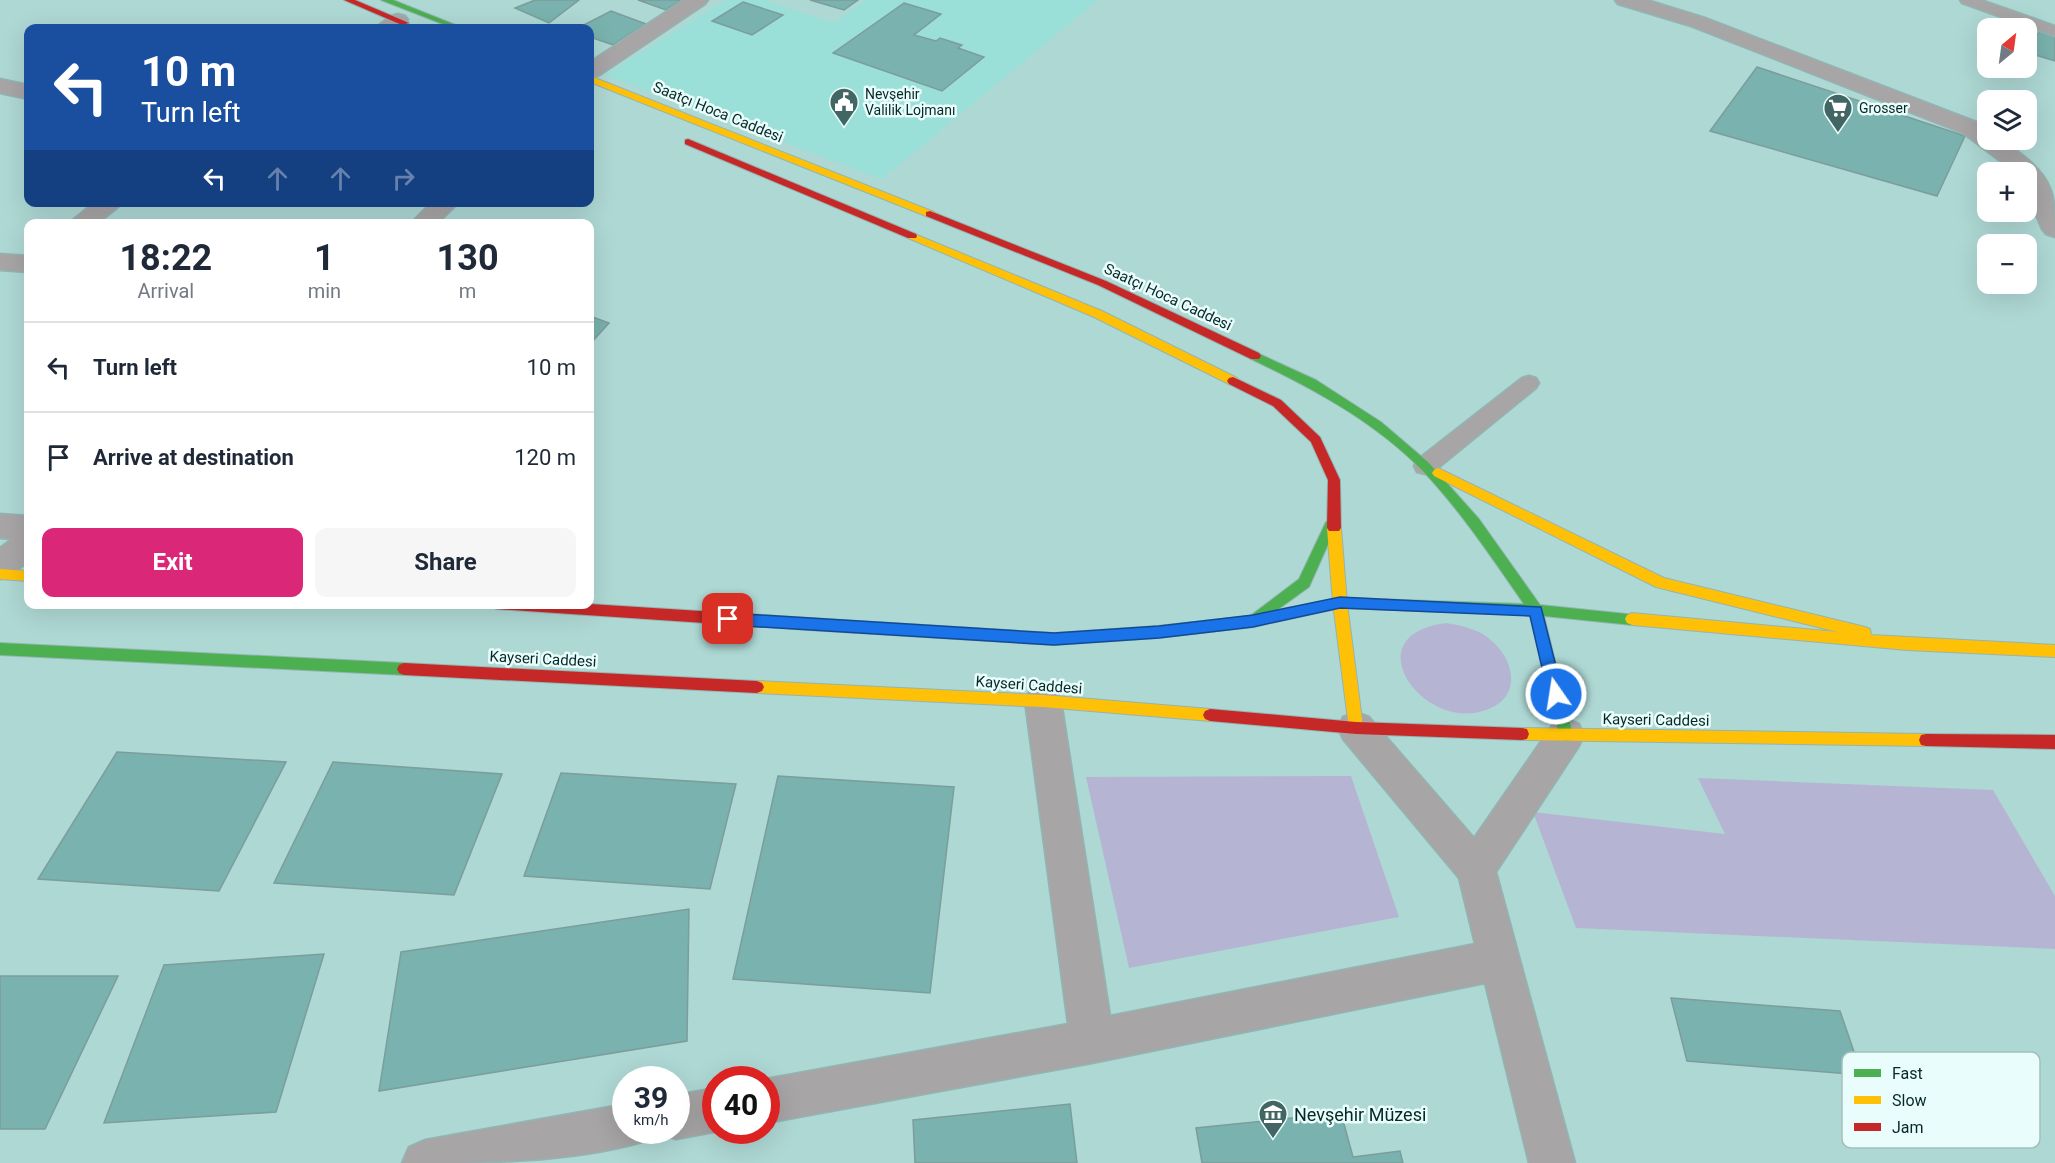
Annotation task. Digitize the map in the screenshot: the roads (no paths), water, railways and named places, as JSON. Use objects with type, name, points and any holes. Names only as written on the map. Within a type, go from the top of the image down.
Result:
[{"type":"main road","points":[[348,0],[391,24]]},
{"type":"main road","points":[[385,0],[448,24]]},
{"type":"main road","name":"Saatçı Hoca Caddesi","points":[[594,81],[1102,284],[1312,383],[1377,425],[1425,466],[1474,522],[1536,610],[1566,735]]},
{"type":"main road","points":[[675,137],[1098,314],[1277,403],[1316,440],[1334,480],[1333,521],[1340,603],[1356,728]]},
{"type":"main road","points":[[1425,466],[1661,583],[1907,644]]},
{"type":"main road","points":[[1253,621],[1304,583],[1333,521]]},
{"type":"main road","points":[[0,574],[24,576]]},
{"type":"main road","points":[[576,609],[1054,639],[1159,632],[1253,621],[1340,603],[1536,610],[1907,644],[2055,651]]},
{"type":"main road","name":"Kayseri Caddesi","points":[[0,649],[1042,701],[1356,728],[1566,735],[2055,742]]},
{"type":"street","points":[[594,68],[698,0]]},
{"type":"street","points":[[1625,0],[1704,15],[1971,128],[2031,173],[2055,229]]},
{"type":"street","points":[[0,86],[24,91]]},
{"type":"street","points":[[87,219],[105,207]]},
{"type":"street","points":[[428,219],[441,207]]},
{"type":"street","points":[[0,526],[24,528]]},
{"type":"street","points":[[0,566],[24,547]]},
{"type":"street","points":[[1042,701],[1092,1041]]},
{"type":"street","points":[[1356,728],[1476,869],[1552,1163]]},
{"type":"street","points":[[1476,869],[1566,735]]},
{"type":"street","points":[[780,1098],[1092,1041],[1499,960]]},
{"type":"street","points":[[425,1163],[612,1129]]},
{"type":"lane","points":[[1967,0],[2055,31]]},
{"type":"lane","points":[[1425,466],[1529,383]]},
{"type":"place","name":"Nevşehir Valilik Lojmanı","points":[[844,128]]},
{"type":"place","name":"Grosser","points":[[1838,134]]},
{"type":"place","name":"Nevşehir Müzesi","points":[[1273,1140]]}]
